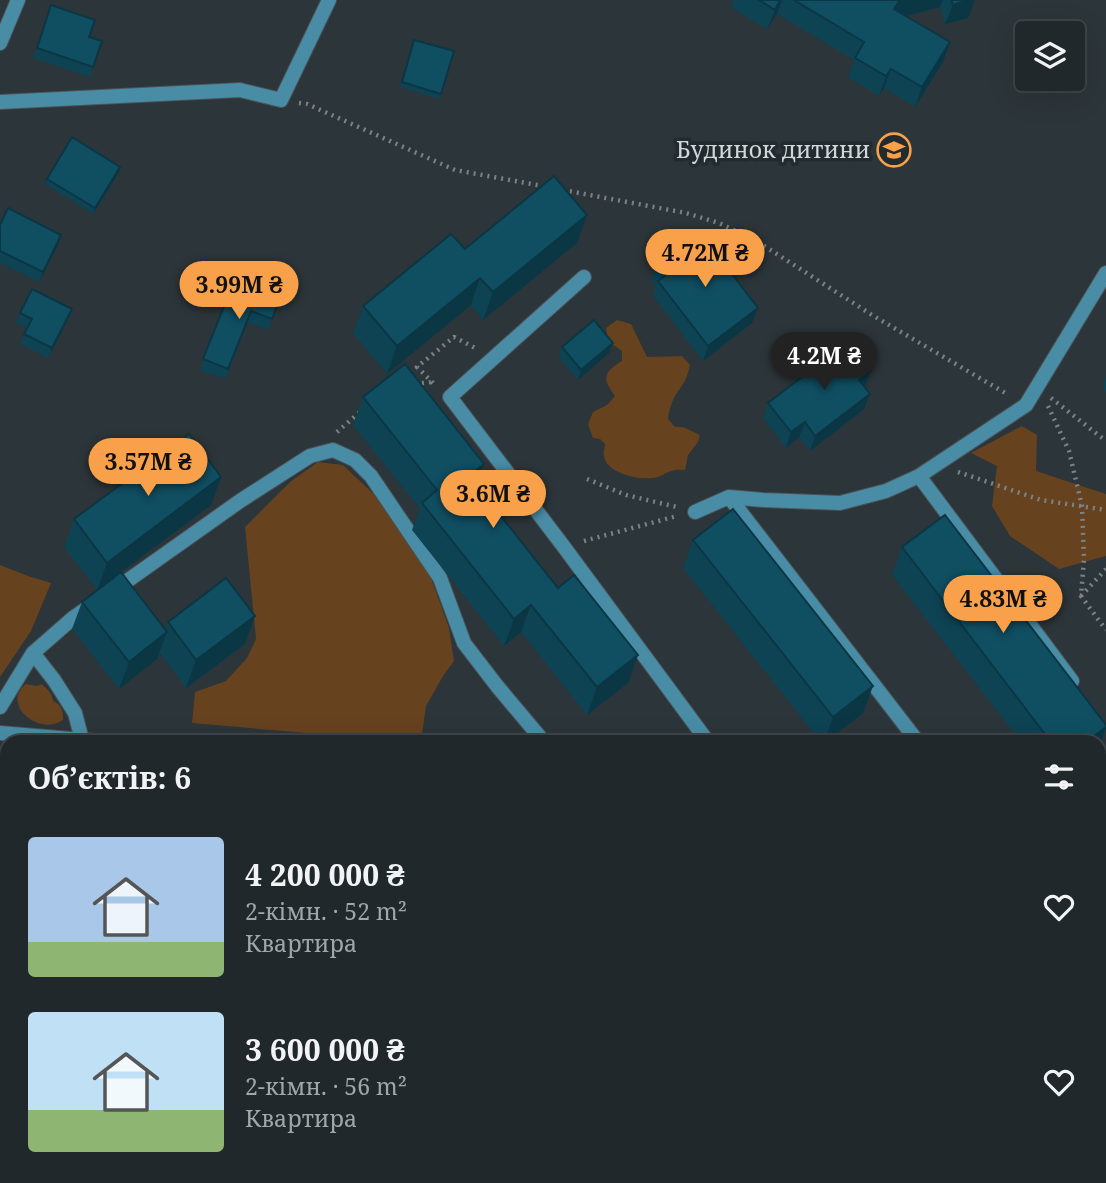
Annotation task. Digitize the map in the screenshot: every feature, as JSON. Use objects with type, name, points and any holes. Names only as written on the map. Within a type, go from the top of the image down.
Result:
[{"type":"street","points":[[0,43],[18,0]]},
{"type":"street","points":[[0,102],[240,90],[281,100],[329,0]]},
{"type":"street","points":[[695,512],[729,497],[840,503],[886,491],[919,476],[1026,405],[1106,273]]},
{"type":"street","points":[[584,277],[450,397],[703,735]]},
{"type":"street","points":[[0,707],[33,653],[73,618],[240,501],[310,456],[333,450],[355,460],[371,476],[440,578],[464,643],[538,735]]},
{"type":"street","points":[[919,476],[1082,694]]},
{"type":"street","points":[[729,497],[913,735]]},
{"type":"street","points":[[33,653],[54,680],[88,735]]},
{"type":"street","points":[[0,733],[23,735]]},
{"type":"path","points":[[281,100],[307,104],[455,170],[686,213],[719,223],[755,240],[872,315],[1026,405]]},
{"type":"path","points":[[450,397],[417,367],[454,337],[495,357]]},
{"type":"path","points":[[406,385],[432,383]]},
{"type":"path","points":[[1037,387],[1106,441]]},
{"type":"path","points":[[1037,387],[1055,418],[1069,451],[1082,506],[1084,559],[1081,596],[1106,630]]},
{"type":"path","points":[[330,439],[362,410]]},
{"type":"path","points":[[937,464],[1041,500],[1106,510]]},
{"type":"path","points":[[587,479],[626,495],[695,512]]},
{"type":"path","points":[[564,547],[695,512]]},
{"type":"path","points":[[1081,596],[1106,569]]},
{"type":"shaded area","points":[[617,320],[631,324],[647,357],[682,356],[690,365],[686,378],[672,401],[668,419],[675,427],[683,427],[700,435],[688,455],[685,470],[674,470],[652,478],[624,474],[610,467],[604,454],[605,444],[600,439],[593,438],[588,424],[593,412],[607,405],[615,396],[606,380],[608,372],[622,361],[622,351],[608,341],[606,328]]},
{"type":"shaded area","points":[[1022,426],[1037,435],[1036,471],[1106,494],[1106,556],[1059,569],[1010,536],[992,506],[997,466],[971,453]]},
{"type":"shaded area","points":[[318,462],[343,465],[378,498],[430,575],[449,628],[454,661],[426,706],[422,735],[319,735],[192,723],[195,692],[226,681],[247,658],[256,639],[245,527],[290,482]]},
{"type":"shaded area","points":[[0,565],[51,583],[31,631],[0,677]]},
{"type":"shaded area","points":[[26,684],[42,684],[51,694],[53,701],[60,706],[63,720],[43,724],[26,716],[17,700],[19,692]]},
{"type":"building","points":[[759,0],[780,0],[775,10]]},
{"type":"building","points":[[794,0],[900,0],[894,9],[950,42],[922,87],[891,69],[886,76],[855,58],[864,42]]},
{"type":"building","points":[[951,0],[969,0],[953,5]]},
{"type":"building","points":[[51,5],[95,20],[89,37],[102,41],[93,67],[37,48]]},
{"type":"building","points":[[414,40],[454,51],[441,94],[402,82]]},
{"type":"building","points":[[72,137],[120,167],[95,208],[47,179]]},
{"type":"building","points":[[554,176],[587,215],[493,292],[480,278],[397,346],[363,306],[451,234],[465,249]]},
{"type":"building","points":[[8,208],[61,235],[43,272],[0,251],[0,225]]},
{"type":"building","points":[[700,232],[758,308],[708,346],[658,281],[665,276],[657,265]]},
{"type":"building","points":[[243,280],[281,295],[272,319],[251,311],[228,369],[203,359],[229,294],[236,297]]},
{"type":"building","points":[[32,289],[72,309],[52,348],[24,334],[32,319],[20,313]]},
{"type":"building","points":[[594,320],[613,343],[581,370],[562,347]]},
{"type":"building","points":[[848,342],[871,371],[859,380],[870,394],[815,436],[805,422],[791,432],[768,403]]},
{"type":"building","points":[[405,364],[484,464],[469,476],[558,588],[574,575],[638,655],[597,687],[531,605],[514,619],[422,503],[437,490],[363,397]]},
{"type":"building","points":[[189,434],[221,477],[107,563],[74,519]]},
{"type":"building","points":[[733,509],[873,686],[833,717],[693,540]]},
{"type":"building","points":[[945,515],[1106,727],[1095,735],[1046,735],[902,547]]},
{"type":"building","points":[[121,572],[167,632],[129,662],[82,602]]},
{"type":"building","points":[[226,578],[255,616],[196,660],[168,622]]},
{"type":"place","name":"Будинок дитини","points":[[894,150]]}]
